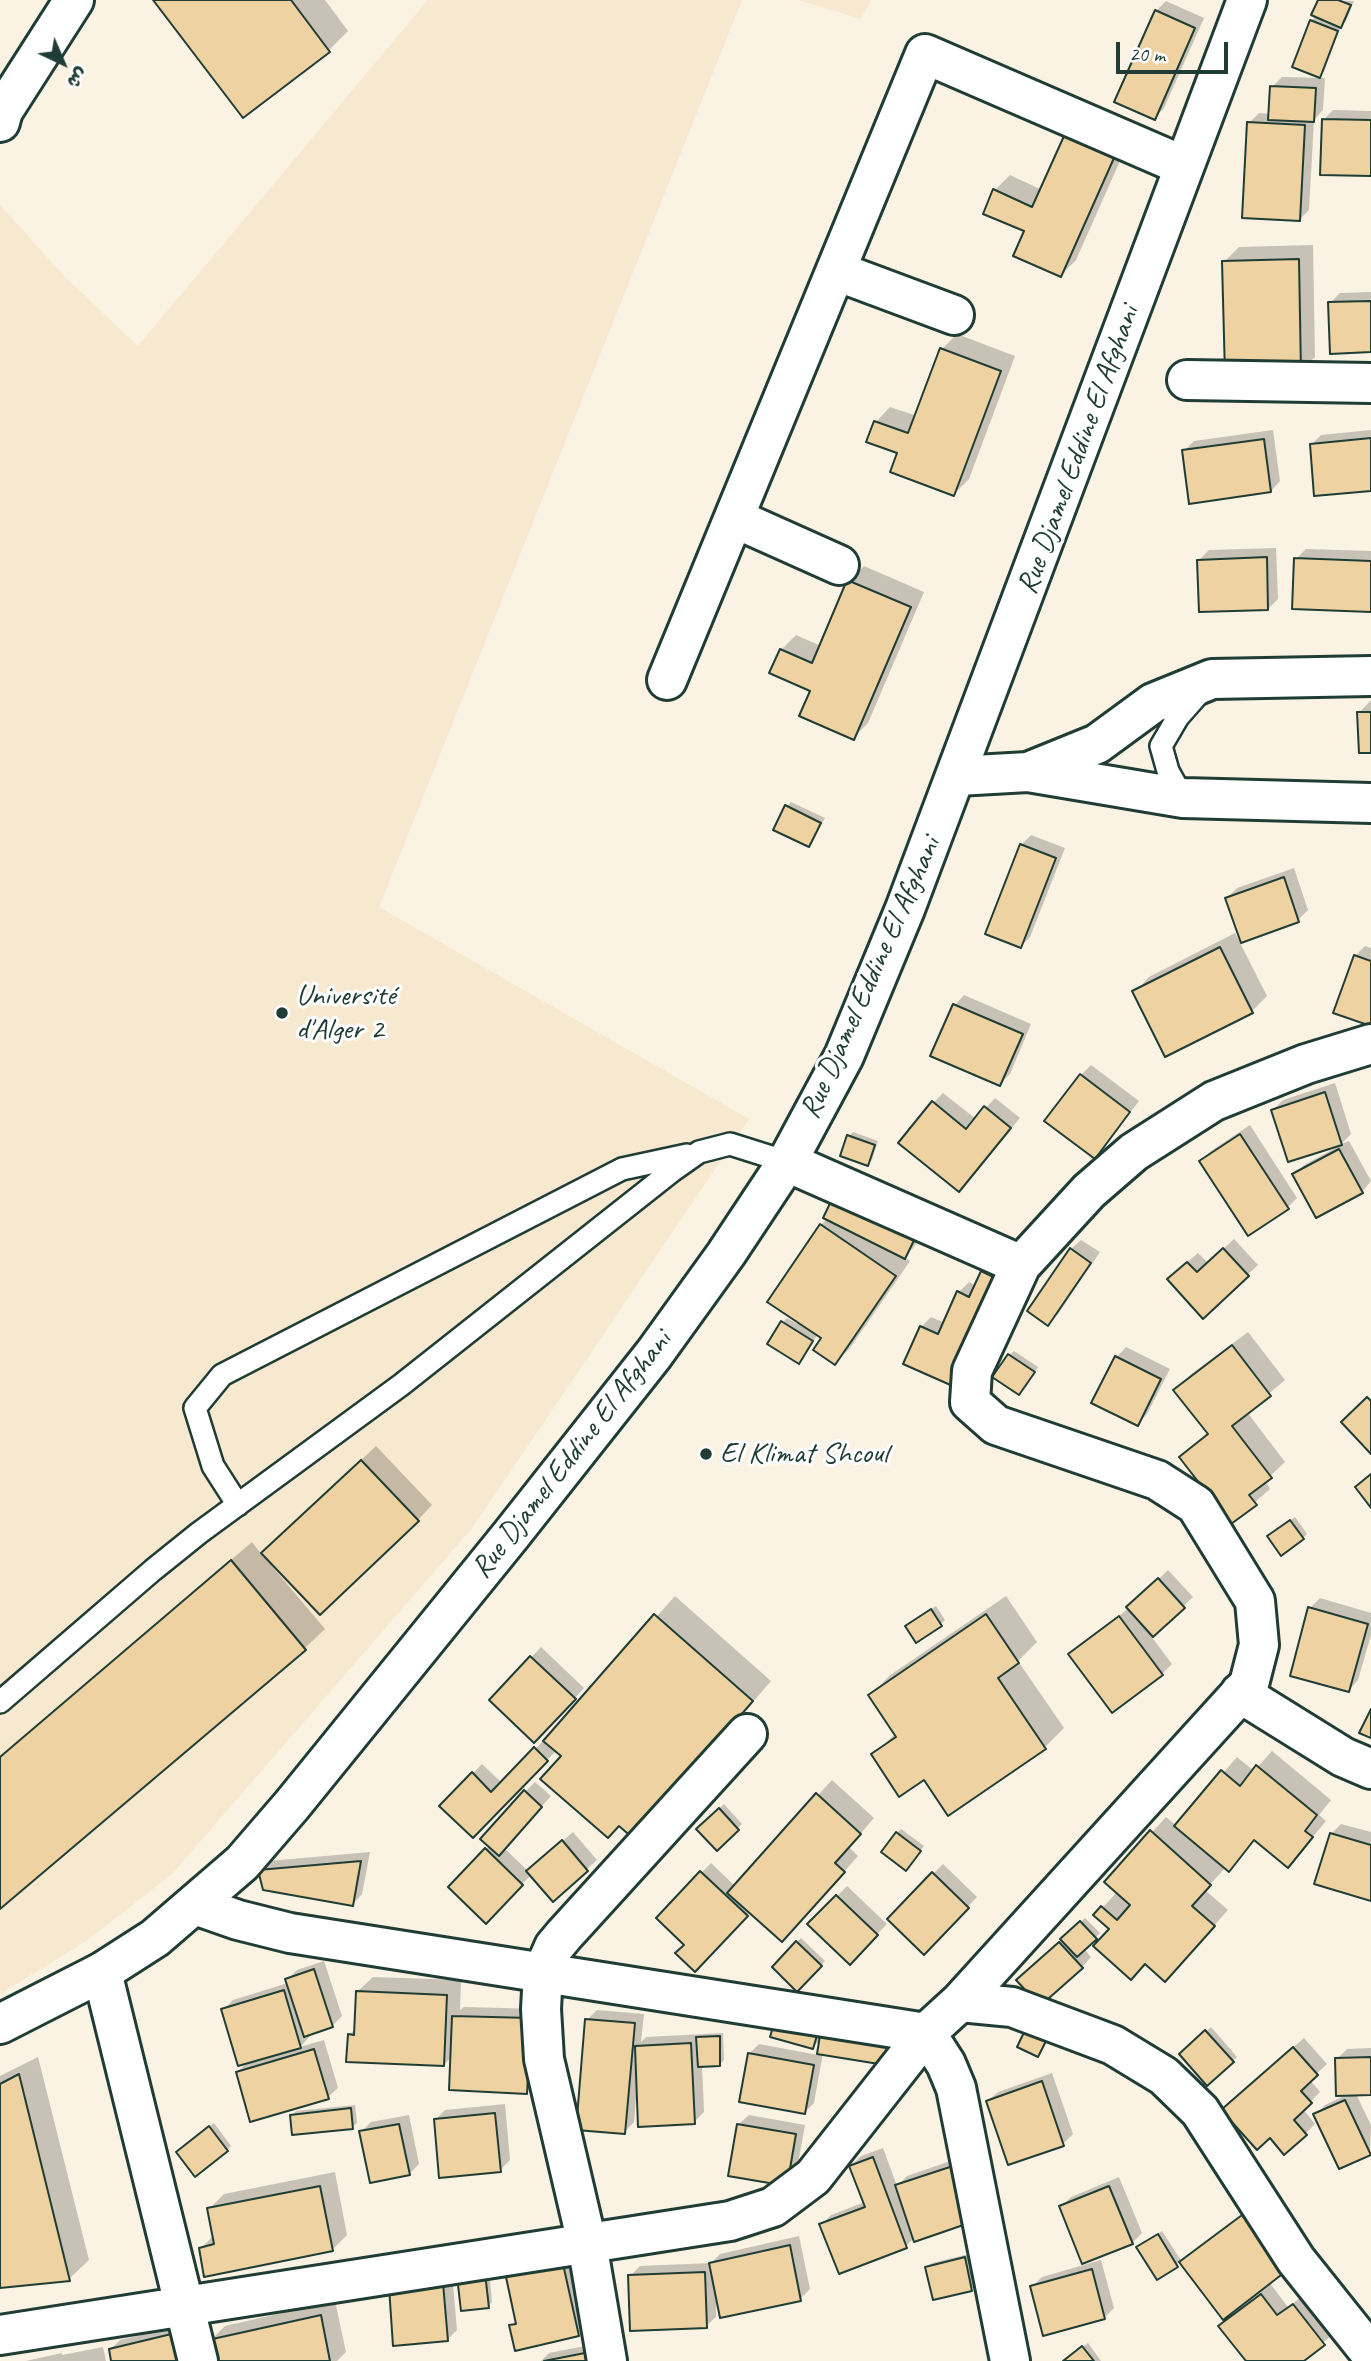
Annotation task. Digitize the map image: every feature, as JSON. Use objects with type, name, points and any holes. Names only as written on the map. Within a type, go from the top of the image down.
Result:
[{"type":"street","points":[[0,122],[9,100],[74,0]]},
{"type":"street","name":"Rue Djamel Eddine El Afghani","points":[[0,2024],[102,1972],[155,1938],[242,1863],[511,1535],[662,1343],[787,1162],[844,1056],[957,776],[1247,0]]},
{"type":"street","points":[[667,680],[925,54],[1184,166]]},
{"type":"street","points":[[836,271],[954,314]]},
{"type":"street","points":[[1187,380],[1371,383]]},
{"type":"street","points":[[734,518],[839,565]]},
{"type":"street","points":[[1028,772],[1097,744],[1153,703],[1212,679],[1371,676]]},
{"type":"street","points":[[957,776],[1028,772],[1183,798],[1371,803]]},
{"type":"street","points":[[0,2335],[730,2221],[773,2207],[813,2177],[926,2033],[960,2002],[1249,1684],[1259,1644],[1255,1601],[1196,1505],[1157,1480],[996,1425],[970,1402],[972,1371],[1021,1265],[1089,1191],[1134,1152],[1214,1101],[1306,1064],[1371,1044]]},
{"type":"street","points":[[787,1162],[1021,1265]]},
{"type":"street","points":[[1240,1693],[1343,1757],[1371,1769]]},
{"type":"street","points":[[607,2361],[587,2244],[544,2059],[541,2009],[543,1972],[554,1947],[564,1935],[747,1734]]},
{"type":"street","points":[[195,1905],[238,1920],[290,1933],[926,2033],[946,2064],[956,2088],[1010,2361]]},
{"type":"street","points":[[102,1972],[198,2361]]},
{"type":"street","points":[[960,2002],[1012,2007],[1114,2045],[1164,2076],[1200,2111],[1296,2260],[1371,2354]]},
{"type":"lane","points":[[1183,798],[1168,771],[1161,746],[1178,717],[1212,679]]},
{"type":"lane","points":[[238,1505],[214,1466],[195,1408],[222,1375],[622,1169],[730,1144],[787,1162]]},
{"type":"lane","points":[[0,1702],[153,1570],[401,1385],[533,1278],[699,1152]]},
{"type":"shaded area","name":"Université d'Alger 2","points":[[428,0],[742,0],[379,907],[749,1119],[473,1527],[172,1874],[85,1942],[0,1994],[0,205],[65,277],[138,346]]},
{"type":"shaded area","points":[[798,0],[871,0],[861,19]]},
{"type":"building","points":[[153,0],[291,0],[330,52],[243,118]]},
{"type":"building","points":[[1318,0],[1338,0],[1351,5],[1341,28],[1311,15]]},
{"type":"building","points":[[1155,10],[1195,28],[1155,120],[1114,102]]},
{"type":"building","points":[[1310,20],[1338,31],[1320,78],[1292,67]]},
{"type":"building","points":[[1270,86],[1316,88],[1314,122],[1268,120]]},
{"type":"building","points":[[1322,119],[1371,120],[1371,176],[1320,175]]},
{"type":"building","points":[[1247,122],[1305,125],[1300,221],[1242,218]]},
{"type":"building","points":[[1064,136],[1114,158],[1061,277],[1013,256],[1024,231],[983,214],[993,189],[1032,207]]},
{"type":"building","points":[[1299,259],[1301,373],[1225,375],[1222,261]]},
{"type":"building","points":[[1371,301],[1371,352],[1330,354],[1328,302]]},
{"type":"building","points":[[940,348],[1001,371],[954,496],[890,472],[897,453],[866,442],[874,421],[908,433]]},
{"type":"building","points":[[1371,438],[1371,491],[1314,496],[1310,444]]},
{"type":"building","points":[[1264,439],[1271,492],[1189,504],[1182,450]]},
{"type":"building","points":[[1267,557],[1268,610],[1199,612],[1197,560]]},
{"type":"building","points":[[1294,558],[1371,561],[1371,612],[1292,609]]},
{"type":"building","points":[[847,580],[911,607],[854,740],[799,716],[810,691],[769,673],[780,649],[812,663]]},
{"type":"building","points":[[1357,712],[1371,712],[1371,753],[1359,753]]},
{"type":"building","points":[[785,805],[821,823],[809,847],[773,830]]},
{"type":"building","points":[[1020,844],[1056,858],[1021,948],[985,934]]},
{"type":"building","points":[[1284,877],[1299,922],[1241,943],[1225,898]]},
{"type":"building","points":[[1220,947],[1253,1013],[1165,1057],[1132,991]]},
{"type":"building","points":[[1354,955],[1371,961],[1371,1026],[1333,1013]]},
{"type":"building","points":[[953,1004],[1023,1034],[1000,1086],[930,1056]]},
{"type":"building","points":[[1080,1074],[1130,1112],[1095,1159],[1044,1121]]},
{"type":"building","points":[[1325,1092],[1342,1145],[1288,1162],[1271,1110]]},
{"type":"building","points":[[932,1101],[966,1129],[984,1106],[1011,1128],[959,1192],[898,1143]]},
{"type":"building","points":[[1240,1134],[1289,1209],[1248,1236],[1199,1161]]},
{"type":"building","points":[[847,1135],[875,1145],[868,1166],[840,1156]]},
{"type":"building","points":[[1339,1149],[1363,1193],[1316,1218],[1292,1174]]},
{"type":"building","points":[[835,1193],[917,1234],[905,1259],[823,1218]]},
{"type":"building","points":[[820,1224],[896,1276],[835,1365],[813,1350],[821,1338],[767,1302]]},
{"type":"building","points":[[1070,1248],[1091,1263],[1048,1326],[1027,1311]]},
{"type":"building","points":[[1223,1248],[1249,1276],[1203,1319],[1167,1279],[1187,1262],[1197,1272]]},
{"type":"building","points":[[981,1271],[1002,1281],[955,1387],[903,1364],[920,1326],[938,1334],[957,1291],[969,1297]]},
{"type":"building","points":[[781,1321],[813,1341],[799,1364],[767,1344]]},
{"type":"building","points":[[1232,1345],[1271,1396],[1232,1426],[1272,1478],[1249,1495],[1257,1505],[1231,1524],[1179,1457],[1208,1434],[1173,1390]]},
{"type":"building","points":[[1008,1354],[1035,1372],[1019,1395],[992,1377]]},
{"type":"building","points":[[1115,1356],[1161,1379],[1138,1426],[1091,1403]]},
{"type":"building","points":[[1367,1397],[1371,1401],[1371,1454],[1341,1422]]},
{"type":"building","points":[[361,1460],[419,1521],[320,1615],[261,1553]]},
{"type":"building","points":[[1371,1474],[1371,1508],[1355,1487]]},
{"type":"building","points":[[1290,1520],[1304,1539],[1281,1556],[1267,1536]]},
{"type":"building","points":[[231,1560],[306,1650],[0,1909],[0,1757]]},
{"type":"building","points":[[1158,1578],[1185,1608],[1153,1637],[1126,1607]]},
{"type":"building","points":[[1308,1607],[1368,1624],[1349,1692],[1290,1676]]},
{"type":"building","points":[[931,1609],[942,1626],[916,1643],[905,1626]]},
{"type":"building","points":[[654,1614],[753,1701],[634,1839],[619,1826],[608,1838],[540,1779],[561,1756],[543,1741]]},
{"type":"building","points":[[986,1614],[1019,1663],[998,1678],[1046,1749],[948,1816],[924,1780],[899,1797],[871,1754],[896,1737],[868,1695]]},
{"type":"building","points":[[1119,1616],[1163,1675],[1112,1713],[1068,1654]]},
{"type":"building","points":[[530,1656],[576,1699],[534,1743],[489,1700]]},
{"type":"building","points":[[1371,1709],[1371,1738],[1359,1733]]},
{"type":"building","points":[[534,1747],[548,1761],[473,1838],[439,1806],[472,1772],[491,1792]]},
{"type":"building","points":[[1256,1765],[1317,1815],[1305,1831],[1313,1837],[1288,1868],[1254,1840],[1229,1872],[1174,1826],[1221,1770],[1240,1786]]},
{"type":"building","points":[[524,1790],[542,1807],[499,1856],[480,1839]]},
{"type":"building","points":[[816,1793],[861,1834],[835,1863],[845,1872],[782,1942],[727,1893]]},
{"type":"building","points":[[719,1808],[739,1830],[717,1851],[696,1829]]},
{"type":"building","points":[[1150,1830],[1211,1885],[1192,1906],[1215,1926],[1165,1982],[1145,1964],[1131,1980],[1093,1946],[1109,1929],[1093,1915],[1101,1906],[1117,1920],[1130,1905],[1104,1882]]},
{"type":"building","points":[[896,1832],[921,1851],[906,1871],[881,1852]]},
{"type":"building","points":[[1330,1833],[1371,1845],[1371,1901],[1314,1884]]},
{"type":"building","points":[[562,1840],[588,1871],[553,1902],[526,1871]]},
{"type":"building","points":[[485,1848],[523,1885],[486,1924],[448,1887]]},
{"type":"building","points":[[361,1861],[353,1906],[263,1890],[258,1870]]},
{"type":"building","points":[[700,1871],[748,1916],[695,1972],[675,1953],[684,1945],[656,1918]]},
{"type":"building","points":[[932,1872],[969,1908],[924,1955],[887,1919]]},
{"type":"building","points":[[836,1895],[878,1935],[850,1965],[807,1924]]},
{"type":"building","points":[[1080,1921],[1097,1939],[1077,1957],[1060,1939]]},
{"type":"building","points":[[796,1941],[822,1966],[797,1992],[772,1967]]},
{"type":"building","points":[[1059,1942],[1083,1968],[1040,2006],[1016,1980]]},
{"type":"building","points":[[314,1969],[333,2027],[304,2037],[285,1979]]},
{"type":"building","points":[[284,1990],[301,2048],[238,2066],[221,2009]]},
{"type":"building","points":[[356,1991],[447,1995],[444,2066],[346,2062],[348,2034],[354,2035]]},
{"type":"building","points":[[452,2016],[531,2018],[527,2094],[449,2090]]},
{"type":"building","points":[[585,2019],[635,2023],[625,2134],[576,2130]]},
{"type":"building","points":[[775,2020],[818,2032],[813,2049],[770,2037]]},
{"type":"building","points":[[1028,2024],[1049,2035],[1038,2057],[1017,2047]]},
{"type":"building","points":[[821,2029],[889,2040],[885,2065],[817,2054]]},
{"type":"building","points":[[1205,2030],[1234,2062],[1207,2086],[1179,2054]]},
{"type":"building","points":[[720,2036],[720,2066],[698,2067],[696,2037]]},
{"type":"building","points":[[691,2043],[695,2124],[638,2127],[635,2046]]},
{"type":"building","points":[[1293,2047],[1318,2075],[1301,2091],[1312,2103],[1294,2120],[1307,2135],[1284,2155],[1270,2138],[1257,2150],[1221,2110]]},
{"type":"building","points":[[314,2049],[329,2099],[250,2122],[236,2072]]},
{"type":"building","points":[[748,2053],[814,2065],[805,2114],[739,2102]]},
{"type":"building","points":[[1371,2057],[1371,2095],[1336,2096],[1335,2058]]},
{"type":"building","points":[[19,2074],[70,2281],[0,2288],[0,2084]]},
{"type":"building","points":[[1042,2081],[1064,2146],[1008,2165],[986,2101]]},
{"type":"building","points":[[1345,2100],[1371,2155],[1339,2169],[1313,2114]]},
{"type":"building","points":[[351,2108],[353,2129],[292,2135],[290,2115]]},
{"type":"building","points":[[495,2113],[501,2172],[439,2178],[434,2119]]},
{"type":"building","points":[[399,2124],[410,2175],[370,2183],[359,2131]]},
{"type":"building","points":[[737,2124],[796,2134],[787,2186],[728,2176]]},
{"type":"building","points":[[209,2126],[228,2151],[195,2177],[176,2152]]},
{"type":"building","points":[[873,2157],[907,2248],[839,2274],[819,2224],[865,2207],[849,2166]]},
{"type":"building","points":[[956,2165],[975,2221],[914,2242],[895,2185]]},
{"type":"building","points":[[320,2186],[333,2251],[204,2277],[199,2248],[214,2244],[207,2208]]},
{"type":"building","points":[[1109,2186],[1133,2244],[1082,2264],[1059,2206]]},
{"type":"building","points":[[1242,2215],[1285,2272],[1223,2320],[1179,2262]]},
{"type":"building","points":[[1158,2234],[1178,2267],[1157,2280],[1136,2247]]},
{"type":"building","points":[[790,2245],[801,2301],[720,2318],[709,2263]]},
{"type":"building","points":[[965,2257],[972,2291],[933,2300],[925,2267]]},
{"type":"building","points":[[563,2264],[579,2336],[515,2351],[509,2325],[516,2324],[506,2277]]},
{"type":"building","points":[[1092,2269],[1105,2319],[1043,2336],[1030,2286]]},
{"type":"building","points":[[705,2272],[707,2328],[630,2331],[628,2275]]},
{"type":"building","points":[[485,2273],[489,2308],[461,2311],[457,2276]]},
{"type":"building","points":[[443,2283],[448,2341],[393,2346],[389,2287]]},
{"type":"building","points":[[1261,2294],[1277,2315],[1293,2304],[1325,2345],[1304,2361],[1246,2361],[1218,2326]]},
{"type":"building","points":[[321,2315],[330,2361],[213,2361],[208,2340]]},
{"type":"building","points":[[188,2330],[195,2361],[111,2361],[109,2349]]},
{"type":"building","points":[[1082,2346],[1094,2361],[1063,2361]]},
{"type":"building","points":[[585,2353],[586,2361],[544,2361]]},
{"type":"place","name":"Université d'Alger 2","points":[[282,1013]]},
{"type":"place","name":"El Klimat Shcoul","points":[[706,1454]]}]
